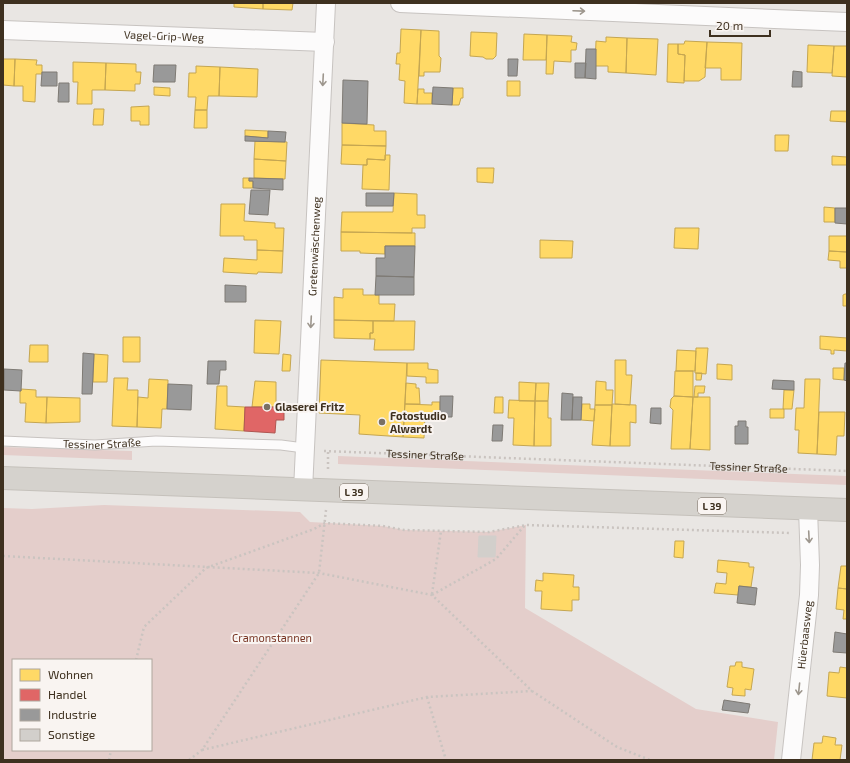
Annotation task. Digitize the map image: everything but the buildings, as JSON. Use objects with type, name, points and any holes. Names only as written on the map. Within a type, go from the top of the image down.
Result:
[{"type":"main road","name":"L 39","points":[[3,478],[847,510]]},
{"type":"street","name":"Gretenwäschenweg","points":[[303,490],[326,3]]},
{"type":"street","points":[[400,3],[847,22]]},
{"type":"street","name":"Vagel-Grip-Weg","points":[[3,30],[325,42]]},
{"type":"street","name":"Hüerbaasweg","points":[[791,760],[809,595],[810,564],[808,509]]},
{"type":"lane","name":"Tessiner Straße","points":[[3,441],[95,445],[156,440],[281,445],[304,448]]},
{"type":"path","name":"Tessiner Straße","points":[[304,448],[328,451],[847,471]]},
{"type":"path","points":[[136,659],[144,627],[206,568],[314,529],[325,523],[383,526],[404,530],[489,532],[526,525],[809,533]]},
{"type":"path","points":[[432,595],[496,559],[526,525]]},
{"type":"path","points":[[432,595],[441,531]]},
{"type":"path","points":[[3,556],[319,573],[432,595],[532,691],[617,747],[644,759],[650,760]]},
{"type":"path","points":[[189,760],[202,750],[319,573]]},
{"type":"path","points":[[202,750],[427,697],[532,691]]},
{"type":"path","points":[[427,697],[446,760]]},
{"type":"green space","points":[[3,447],[132,451],[132,460],[3,455]]},
{"type":"green space","points":[[338,456],[847,476],[847,485],[338,464]]},
{"type":"green space","name":"Cramonstannen","points":[[104,505],[300,512],[310,522],[383,526],[404,530],[489,532],[526,525],[525,608],[696,709],[778,722],[774,760],[3,760],[3,508],[32,509]]},
{"type":"place","name":"Glaserei Fritz","points":[[267,407]]},
{"type":"place","name":"Fotostudio Alwardt","points":[[382,422]]}]
